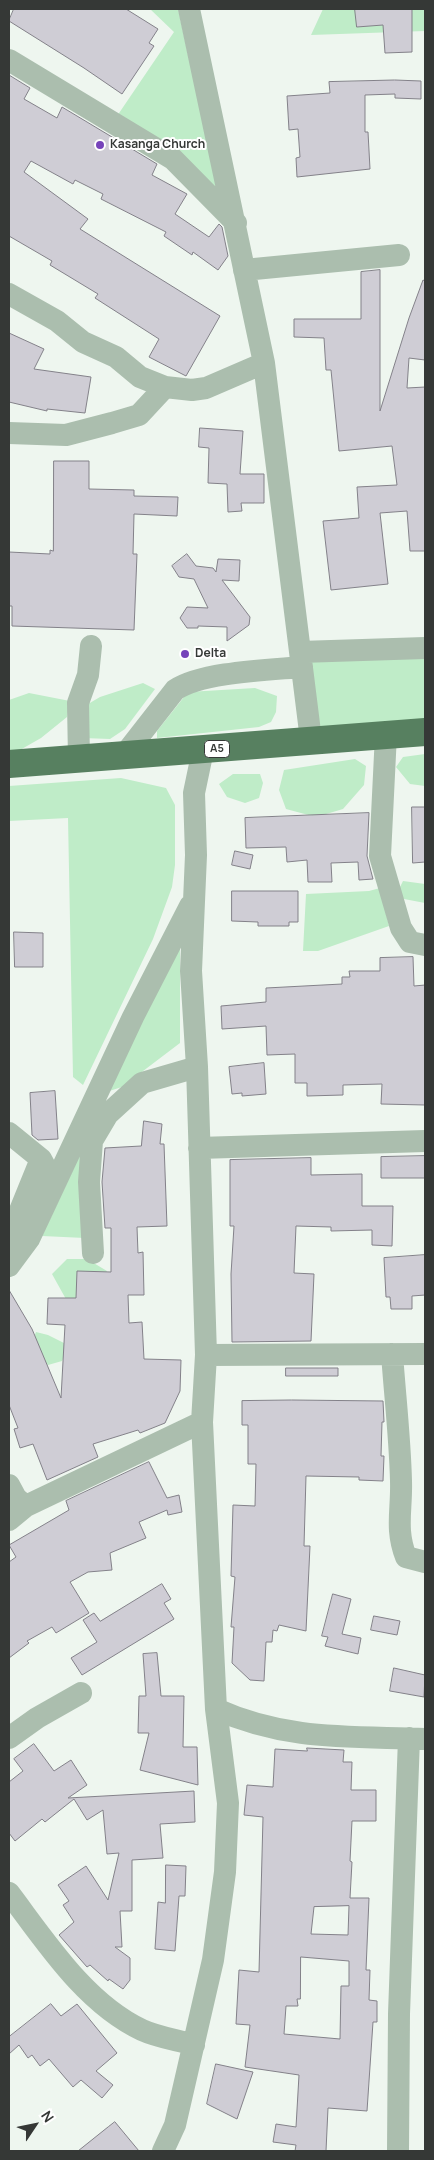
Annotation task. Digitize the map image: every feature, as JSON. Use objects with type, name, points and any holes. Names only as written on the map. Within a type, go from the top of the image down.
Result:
[{"type":"highway","name":"A5","points":[[9,764],[425,732]]},
{"type":"street","points":[[189,9],[236,223],[264,363],[311,740]]},
{"type":"street","points":[[9,60],[173,159],[236,223]]},
{"type":"street","points":[[244,270],[399,255]]},
{"type":"street","points":[[9,294],[57,321],[83,342],[116,357],[140,377],[165,387],[192,390],[206,388],[264,363]]},
{"type":"street","points":[[9,433],[66,435],[121,421],[139,415],[165,387]]},
{"type":"street","points":[[78,759],[78,704],[88,675],[91,646]]},
{"type":"street","points":[[125,754],[175,690],[182,685],[301,659],[425,648]]},
{"type":"street","points":[[386,734],[380,856],[402,928],[410,942],[425,945]]},
{"type":"street","points":[[163,2151],[175,2125],[213,1960],[225,1872],[228,1804],[216,1709],[202,1422],[206,1355],[197,1067],[191,971],[196,855],[194,793],[203,750]]},
{"type":"street","points":[[9,1266],[29,1239],[133,1017],[193,900]]},
{"type":"street","points":[[93,1253],[89,1182],[92,1141],[108,1114],[142,1083],[197,1067]]},
{"type":"street","points":[[9,1133],[41,1158],[54,1184]]},
{"type":"street","points":[[199,1148],[425,1141]]},
{"type":"street","points":[[9,1245],[17,1218],[41,1158]]},
{"type":"street","points":[[392,1354],[402,1484],[398,1519],[400,1541],[406,1558],[425,1562]]},
{"type":"street","points":[[206,1355],[425,1354]]},
{"type":"street","points":[[9,1485],[16,1498],[17,1513],[202,1422]]},
{"type":"street","points":[[9,1738],[37,1718],[81,1693]]},
{"type":"street","points":[[216,1709],[264,1727],[308,1735],[417,1738],[399,2014],[398,2151]]},
{"type":"street","points":[[9,1893],[80,1982],[111,2013],[143,2031],[194,2045]]},
{"type":"green space","points":[[150,9],[178,9],[221,205],[113,122],[174,32]]},
{"type":"green space","points":[[323,9],[425,9],[425,31],[311,35]]},
{"type":"green space","points":[[425,653],[425,721],[315,731],[306,657]]},
{"type":"green space","points":[[143,683],[155,689],[125,729],[110,739],[83,738],[83,707],[100,697]]},
{"type":"green space","points":[[255,688],[277,696],[276,712],[271,722],[259,727],[157,738],[157,731],[188,692]]},
{"type":"green space","points":[[29,693],[70,701],[67,717],[41,738],[20,750],[9,750],[9,700]]},
{"type":"green space","points":[[425,754],[425,786],[410,784],[396,767],[403,757]]},
{"type":"green space","points":[[355,759],[366,766],[364,785],[343,809],[316,817],[286,809],[279,790],[284,770]]},
{"type":"green space","points":[[233,774],[260,774],[263,783],[259,798],[245,803],[227,797],[219,784]]},
{"type":"green space","points":[[121,778],[166,788],[175,805],[175,865],[172,887],[153,939],[83,1085],[73,1077],[68,818],[9,821],[9,786]]},
{"type":"green space","points":[[403,881],[425,884],[425,903],[404,899],[397,893]]},
{"type":"green space","points":[[380,888],[389,926],[318,951],[303,951],[306,894],[369,891]]},
{"type":"green space","points":[[180,923],[180,1043],[122,1087],[106,1092]]},
{"type":"green space","points":[[86,1142],[85,1238],[42,1236]]},
{"type":"green space","points":[[67,1259],[87,1259],[107,1271],[99,1299],[67,1301],[52,1274]]},
{"type":"green space","points":[[36,1332],[48,1335],[66,1344],[68,1352],[62,1361],[48,1365],[38,1359],[32,1343]]},
{"type":"building","points":[[14,9],[126,9],[158,29],[149,43],[154,46],[122,94],[9,21]]},
{"type":"building","points":[[355,9],[412,9],[412,52],[385,53],[383,25],[357,27]]},
{"type":"building","points":[[9,75],[30,88],[24,99],[57,118],[62,107],[157,164],[152,175],[187,194],[175,214],[209,237],[219,224],[222,227],[228,256],[218,270],[193,252],[192,255],[164,236],[166,232],[101,199],[103,194],[75,180],[73,184],[31,161],[24,172],[88,219],[80,229],[220,316],[186,376],[149,357],[159,339],[95,298],[98,294],[50,265],[52,261],[9,236]]},
{"type":"building","points":[[421,81],[421,99],[395,98],[395,94],[365,95],[365,132],[368,132],[370,169],[297,177],[296,158],[300,157],[298,129],[289,130],[287,96],[330,93],[329,82]]},
{"type":"building","points":[[380,270],[380,411],[409,318],[423,280],[425,281],[425,360],[409,358],[407,388],[425,387],[425,551],[410,551],[407,511],[380,513],[388,584],[331,590],[323,521],[359,518],[357,487],[397,485],[392,446],[339,451],[331,370],[326,370],[324,338],[294,337],[294,319],[361,319],[361,272]]},
{"type":"building","points":[[9,333],[44,349],[34,369],[91,377],[85,413],[47,409],[47,411],[9,402]]},
{"type":"building","points":[[200,428],[243,431],[240,474],[264,474],[264,503],[241,503],[242,511],[228,512],[227,484],[208,483],[209,448],[199,447]]},
{"type":"building","points":[[54,461],[89,461],[89,489],[134,490],[134,496],[178,497],[177,516],[134,514],[133,554],[137,554],[134,630],[12,626],[12,606],[9,606],[9,552],[50,554],[50,550],[53,551]]},
{"type":"building","points":[[187,554],[196,566],[213,568],[216,572],[218,559],[240,560],[239,581],[222,580],[250,617],[249,625],[227,641],[227,627],[198,626],[198,628],[187,628],[180,618],[187,607],[208,608],[194,579],[179,577],[172,566]]},
{"type":"building","points":[[412,807],[425,807],[425,862],[413,863]]},
{"type":"building","points":[[369,813],[367,856],[373,879],[359,880],[358,862],[331,863],[332,882],[308,882],[307,860],[287,862],[286,847],[246,848],[245,818]]},
{"type":"building","points":[[235,851],[253,855],[250,869],[232,865]]},
{"type":"building","points":[[232,891],[298,891],[298,922],[289,922],[289,926],[258,926],[258,922],[232,921]]},
{"type":"building","points":[[14,932],[43,933],[43,967],[15,967]]},
{"type":"building","points":[[413,957],[414,986],[425,985],[425,1105],[381,1104],[382,1084],[343,1085],[343,1095],[307,1096],[307,1083],[295,1083],[295,1054],[267,1055],[266,1026],[222,1029],[221,1006],[266,1002],[266,988],[342,984],[342,977],[350,977],[349,971],[380,971],[380,958]]},
{"type":"building","points":[[264,1063],[266,1094],[242,1096],[242,1093],[232,1094],[229,1067]]},
{"type":"building","points":[[55,1091],[58,1139],[38,1140],[32,1135],[30,1093]]},
{"type":"building","points":[[144,1121],[162,1124],[160,1144],[164,1144],[167,1226],[137,1227],[138,1253],[143,1252],[144,1295],[128,1295],[129,1323],[142,1322],[144,1359],[181,1360],[180,1391],[165,1423],[140,1433],[138,1430],[93,1444],[98,1457],[47,1480],[33,1444],[20,1448],[14,1429],[18,1428],[9,1405],[9,1290],[32,1329],[61,1398],[65,1325],[47,1324],[48,1298],[76,1298],[77,1271],[111,1272],[111,1228],[105,1228],[102,1182],[105,1148],[141,1146]]},
{"type":"building","points":[[425,1156],[425,1178],[381,1178],[381,1157]]},
{"type":"building","points":[[311,1158],[311,1175],[362,1174],[362,1206],[393,1206],[392,1246],[372,1245],[372,1230],[331,1231],[331,1227],[296,1226],[294,1273],[314,1274],[311,1341],[232,1342],[231,1274],[234,1226],[230,1226],[230,1160]]},
{"type":"building","points":[[425,1255],[425,1295],[412,1296],[412,1309],[391,1309],[390,1297],[386,1297],[384,1258]]},
{"type":"building","points":[[286,1368],[338,1368],[338,1376],[286,1376]]},
{"type":"building","points":[[242,1401],[383,1401],[384,1422],[382,1422],[381,1456],[384,1456],[383,1481],[359,1480],[359,1477],[306,1476],[304,1546],[310,1546],[306,1631],[279,1625],[277,1631],[273,1630],[272,1642],[266,1642],[264,1681],[250,1680],[232,1663],[234,1627],[231,1627],[235,1577],[231,1576],[233,1505],[255,1506],[256,1464],[248,1464],[248,1425],[242,1425]]},
{"type":"building","points":[[149,1462],[167,1498],[179,1495],[182,1512],[168,1515],[167,1510],[139,1522],[146,1538],[110,1553],[112,1570],[88,1572],[70,1582],[89,1613],[56,1633],[52,1627],[27,1641],[29,1643],[9,1658],[9,1562],[16,1557],[9,1545],[69,1510],[66,1501]]},
{"type":"building","points":[[162,1584],[171,1599],[164,1603],[174,1619],[82,1675],[71,1658],[97,1642],[83,1620],[94,1613],[100,1621]]},
{"type":"building","points":[[333,1594],[351,1599],[342,1634],[361,1638],[358,1654],[325,1646],[328,1637],[322,1636]]},
{"type":"building","points":[[374,1616],[400,1621],[397,1635],[371,1630]]},
{"type":"building","points":[[157,1653],[161,1696],[184,1696],[183,1747],[197,1747],[198,1785],[140,1770],[149,1733],[138,1733],[139,1696],[146,1696],[143,1654]]},
{"type":"building","points":[[394,1668],[425,1675],[424,1697],[390,1691]]},
{"type":"building","points":[[34,1744],[54,1771],[71,1760],[87,1785],[68,1798],[194,1791],[195,1822],[160,1824],[163,1858],[132,1860],[132,1911],[120,1911],[122,1947],[115,1947],[130,1958],[130,1980],[123,1989],[109,1979],[108,1981],[90,1965],[87,1967],[59,1935],[74,1922],[63,1905],[69,1901],[58,1885],[86,1866],[108,1900],[119,1853],[107,1854],[103,1810],[87,1820],[74,1799],[45,1822],[42,1819],[15,1841],[9,1833],[9,1782],[23,1771],[14,1759]]},
{"type":"building","points":[[307,1748],[344,1750],[343,1762],[352,1762],[351,1790],[376,1790],[376,1821],[352,1821],[350,1861],[352,1862],[350,1898],[369,1898],[366,1970],[370,1970],[369,2000],[377,2001],[377,2022],[373,2022],[367,2111],[328,2108],[326,2151],[295,2151],[296,2145],[273,2142],[276,2124],[296,2127],[299,2075],[245,2067],[250,2025],[236,2024],[239,1970],[259,1972],[263,1817],[244,1815],[247,1785],[273,1787],[275,1749],[307,1751]],"holes":[[[349,1906],[348,1935],[311,1934],[314,1907]],[[301,1957],[349,1961],[349,1986],[341,1986],[340,2039],[284,2034],[286,2006],[298,2006],[297,1999],[300,1999]]]},
{"type":"building","points":[[166,1865],[186,1866],[185,1896],[179,1896],[175,1951],[155,1949],[158,1902],[165,1903]]},
{"type":"building","points":[[51,2004],[61,2016],[77,2004],[117,2053],[96,2071],[113,2085],[102,2098],[81,2080],[73,2087],[49,2059],[40,2066],[32,2055],[28,2058],[19,2045],[9,2054],[9,2037]]},
{"type":"building","points":[[216,2064],[253,2072],[237,2119],[207,2104]]},
{"type":"building","points":[[115,2122],[139,2151],[78,2151],[108,2127]]},
{"type":"place","name":"Kasanga Church","points":[[100,145]]},
{"type":"place","name":"Delta","points":[[185,654]]}]
